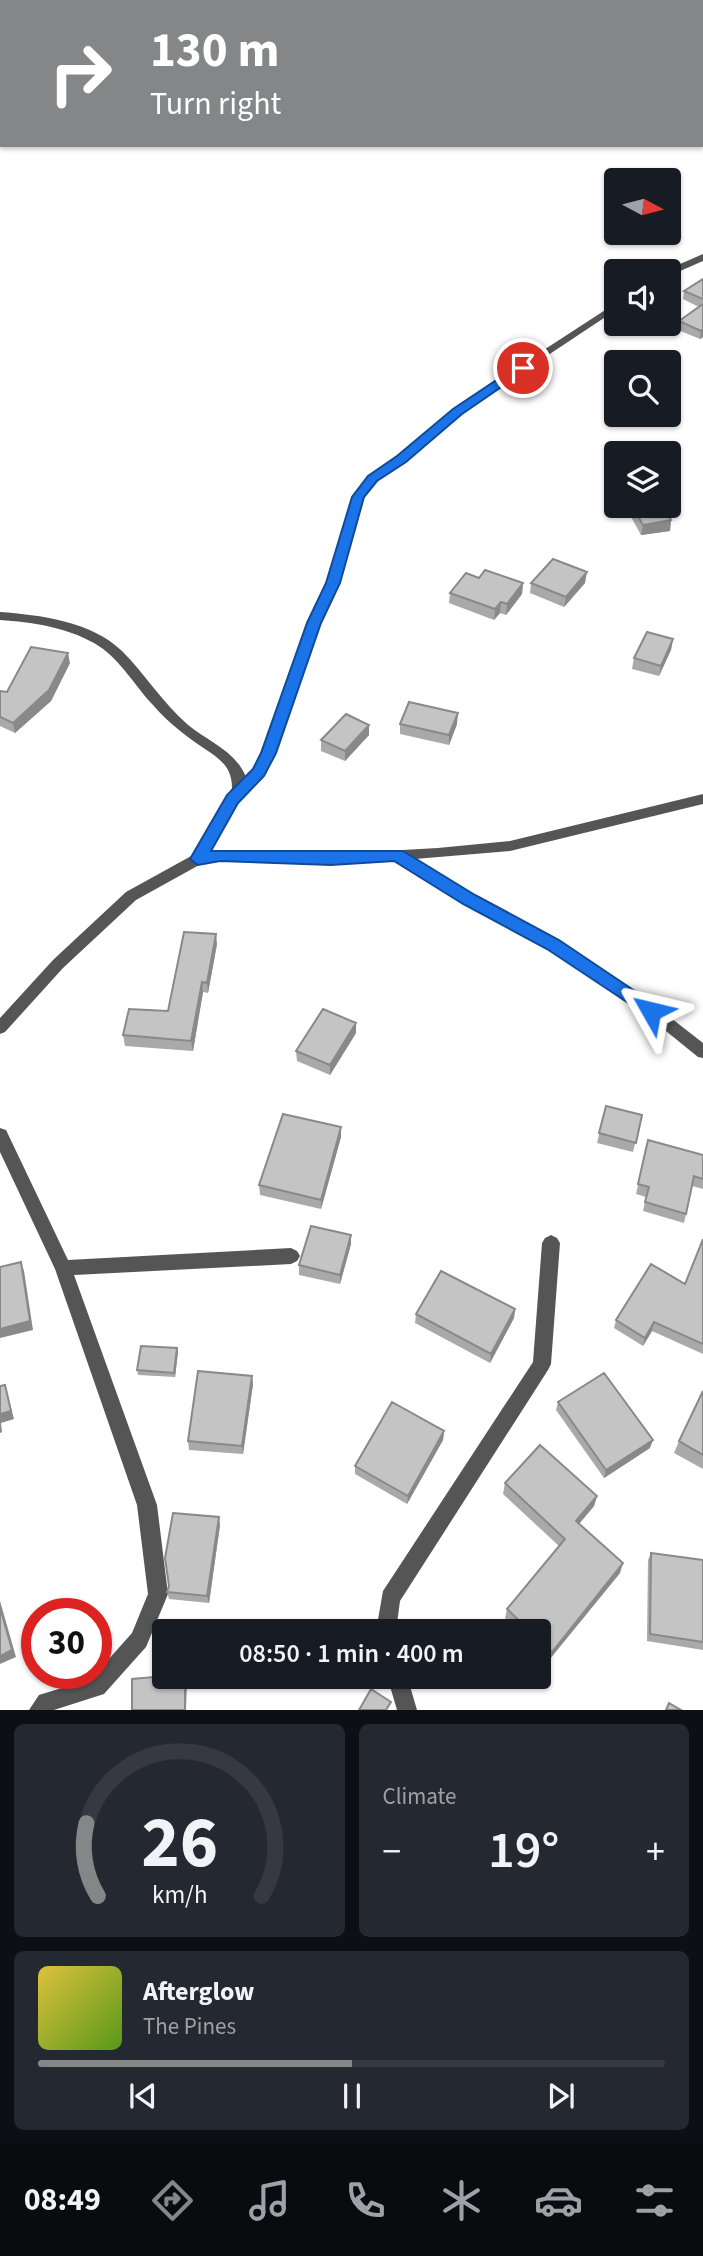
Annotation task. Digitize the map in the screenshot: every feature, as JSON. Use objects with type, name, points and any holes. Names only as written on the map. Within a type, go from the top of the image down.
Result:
[{"type":"street","points":[[681,267],[703,257]]},
{"type":"street","points":[[232,799],[259,772],[269,753],[314,623],[333,583],[352,514],[372,478],[402,459],[457,411],[604,314]]},
{"type":"street","points":[[0,616],[30,618],[73,629],[106,645],[120,656],[145,689],[186,730],[234,764],[241,776],[239,788],[198,859]]},
{"type":"street","points":[[0,1028],[58,964],[131,895],[198,859],[220,855],[331,859],[510,846],[703,799]]},
{"type":"street","points":[[397,855],[469,899],[553,944],[634,997],[703,1052]]},
{"type":"street","points":[[0,1135],[63,1268],[147,1505],[158,1594],[139,1640],[97,1687],[46,1702],[39,1710]]},
{"type":"street","points":[[387,1619],[390,1598],[542,1364],[551,1243]]},
{"type":"street","points":[[63,1268],[291,1255]]},
{"type":"street","points":[[401,1689],[407,1710]]},
{"type":"building","points":[[703,279],[703,299],[684,291]]},
{"type":"building","points":[[703,304],[701,331],[681,320]]},
{"type":"building","points":[[639,518],[671,520],[643,525]]},
{"type":"building","points":[[553,559],[587,572],[566,597],[531,583]]},
{"type":"building","points":[[485,570],[523,583],[507,604],[501,602],[495,609],[450,593],[466,573],[479,578]]},
{"type":"building","points":[[647,632],[673,639],[661,666],[634,658]]},
{"type":"building","points":[[31,647],[68,653],[49,690],[13,723],[0,717],[0,691],[7,692]]},
{"type":"building","points":[[409,702],[458,713],[449,735],[400,724]]},
{"type":"building","points":[[346,714],[369,725],[345,751],[321,740]]},
{"type":"building","points":[[184,932],[216,934],[207,983],[202,982],[191,1041],[123,1035],[129,1009],[168,1011]]},
{"type":"building","points":[[323,1009],[356,1023],[330,1065],[296,1051]]},
{"type":"building","points":[[606,1106],[642,1115],[636,1143],[599,1133]]},
{"type":"building","points":[[283,1114],[341,1127],[321,1200],[259,1185]]},
{"type":"building","points":[[648,1140],[703,1155],[703,1179],[694,1176],[686,1214],[645,1202],[649,1187],[638,1184]]},
{"type":"building","points":[[311,1226],[351,1235],[340,1275],[299,1265]]},
{"type":"building","points":[[703,1239],[703,1344],[654,1322],[645,1338],[616,1320],[651,1264],[685,1284]]},
{"type":"building","points":[[21,1262],[30,1321],[0,1329],[0,1267]]},
{"type":"building","points":[[441,1271],[515,1309],[491,1354],[416,1314]]},
{"type":"building","points":[[141,1346],[177,1348],[174,1373],[137,1370]]},
{"type":"building","points":[[198,1371],[252,1376],[242,1446],[188,1441]]},
{"type":"building","points":[[604,1373],[653,1440],[606,1470],[558,1402]]},
{"type":"building","points":[[5,1385],[11,1411],[0,1414],[0,1386]]},
{"type":"building","points":[[703,1391],[703,1455],[679,1441]]},
{"type":"building","points":[[392,1402],[444,1431],[408,1496],[355,1466]]},
{"type":"building","points":[[540,1445],[597,1496],[576,1521],[623,1563],[552,1652],[551,1619],[517,1619],[507,1609],[565,1539],[505,1483]]},
{"type":"building","points":[[173,1513],[219,1517],[207,1596],[167,1592],[169,1586],[165,1558]]},
{"type":"building","points":[[651,1553],[703,1560],[703,1642],[650,1634]]},
{"type":"building","points":[[0,1607],[12,1650],[0,1656]]},
{"type":"building","points":[[152,1677],[152,1689],[185,1689],[185,1710],[132,1710],[132,1679]]},
{"type":"building","points":[[371,1689],[391,1702],[386,1710],[359,1710]]},
{"type":"building","points":[[669,1703],[681,1710],[666,1710]]},
{"type":"route","points":[[523,368],[457,411],[402,459],[372,478],[358,497],[333,583],[314,623],[269,753],[259,772],[232,799],[198,859],[220,855],[331,859],[397,855],[469,899],[553,944],[651,1011]]}]
